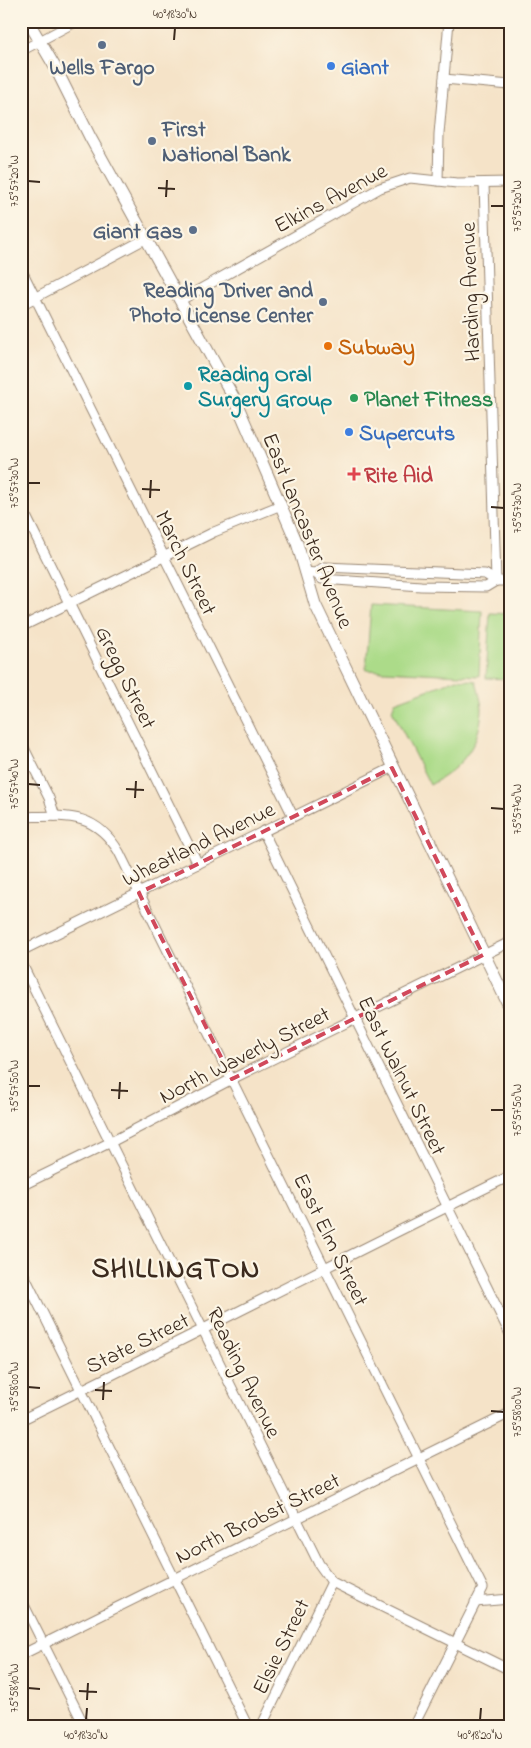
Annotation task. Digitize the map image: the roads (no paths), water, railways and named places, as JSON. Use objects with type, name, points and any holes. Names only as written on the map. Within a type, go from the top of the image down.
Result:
[{"type":"main road","name":"East Lancaster Avenue","points":[[28,21],[55,67],[90,137],[236,402],[310,572],[315,604],[392,768],[510,1008]]},
{"type":"street","points":[[21,51],[77,21]]},
{"type":"street","points":[[438,181],[439,134],[449,21]]},
{"type":"street","points":[[444,79],[510,85]]},
{"type":"street","name":"Elkins Avenue","points":[[181,300],[380,188],[410,178],[484,183],[510,182]]},
{"type":"street","name":"Harding Avenue","points":[[484,183],[496,581]]},
{"type":"street","points":[[21,305],[147,238]]},
{"type":"street","name":"March Street","points":[[21,269],[163,557],[294,816]]},
{"type":"street","points":[[21,627],[214,532],[280,505]]},
{"type":"street","name":"Gregg Street","points":[[21,506],[198,864]]},
{"type":"street","points":[[310,572],[324,567],[486,574],[496,581]]},
{"type":"street","points":[[310,572],[322,579],[422,586],[486,587],[496,581],[510,581]]},
{"type":"street","points":[[21,742],[49,798],[55,816]]},
{"type":"street","name":"Wheatland Avenue","points":[[21,951],[392,768]]},
{"type":"street","name":"East Elm Street","points":[[21,817],[69,816],[84,820],[98,827],[110,837],[140,893],[483,1588],[476,1602]]},
{"type":"street","name":"East Walnut Street","points":[[263,831],[510,1334]]},
{"type":"street","name":"North Waverly Street","points":[[21,1186],[232,1079],[510,942]]},
{"type":"street","name":"Reading Avenue","points":[[21,962],[319,1564],[332,1582]]},
{"type":"street","name":"State Street","points":[[21,1420],[204,1330],[324,1267],[510,1176]]},
{"type":"street","points":[[21,1269],[248,1727]]},
{"type":"street","name":"North Brobst Street","points":[[21,1655],[510,1413]]},
{"type":"street","points":[[332,1582],[510,1670]]},
{"type":"street","name":"Elsie Street","points":[[261,1727],[332,1582]]},
{"type":"street","points":[[21,1599],[84,1727]]},
{"type":"street","points":[[413,1727],[476,1602],[510,1599]]},
{"type":"place","name":"Wells Fargo","points":[[102,45]]},
{"type":"place","name":"Giant","points":[[331,66]]},
{"type":"place","name":"First National Bank","points":[[152,141]]},
{"type":"place","name":"Giant Gas","points":[[193,230]]},
{"type":"place","name":"Reading Driver and Photo License Center","points":[[323,302]]},
{"type":"place","name":"Subway","points":[[328,346]]},
{"type":"place","name":"Reading Oral Surgery Group","points":[[188,386]]},
{"type":"place","name":"Planet Fitness","points":[[354,398]]},
{"type":"place","name":"Supercuts","points":[[349,432]]},
{"type":"place","name":"Rite Aid","points":[[354,474]]},
{"type":"district","name":"SHILLINGTON","points":[[176,1267]]}]
